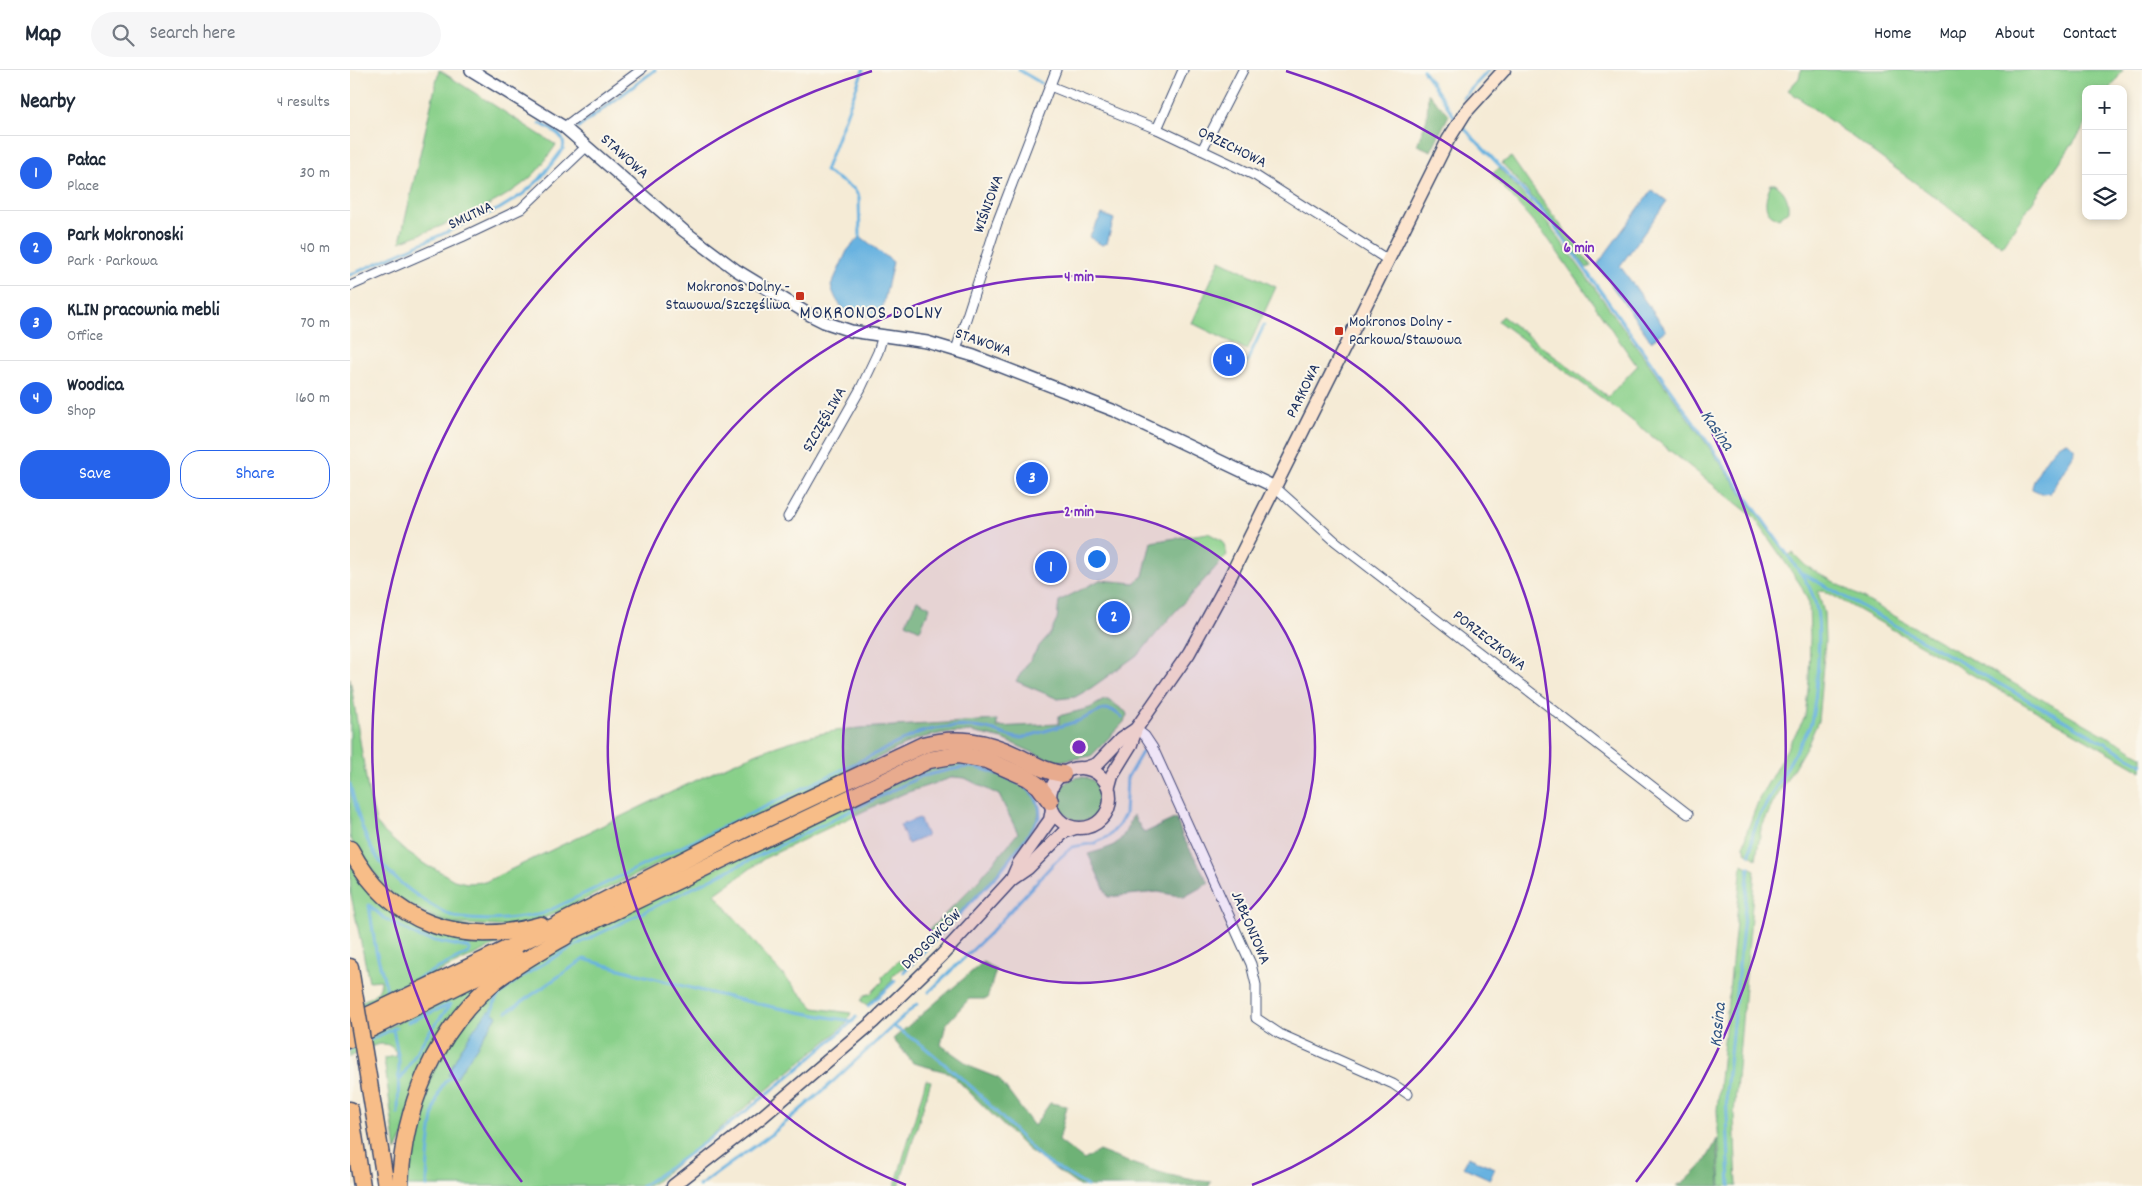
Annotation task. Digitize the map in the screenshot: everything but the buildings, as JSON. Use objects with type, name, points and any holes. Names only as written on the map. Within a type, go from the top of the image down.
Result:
[{"type":"highway","points":[[350,1024],[542,932],[756,824],[923,745],[948,740],[975,741],[1003,749],[1048,772],[1063,774]]},
{"type":"highway","points":[[350,1039],[546,940],[585,925],[929,760],[958,755],[987,760],[1028,778],[1040,786],[1051,805]]},
{"type":"highway","points":[[350,850],[367,877],[394,903],[430,924],[470,934],[506,934],[530,928],[620,891]]},
{"type":"highway","points":[[400,1186],[402,1155],[413,1104],[433,1057],[459,1018],[478,997],[510,970],[585,925]]},
{"type":"highway","points":[[350,967],[386,1186]]},
{"type":"highway","points":[[350,1110],[362,1186]]},
{"type":"main road","name":"PARKOWA","points":[[1109,786],[1112,775],[1131,744],[1136,729],[1189,653],[1275,487],[1441,153],[1462,118],[1504,70]]},
{"type":"main road","name":"PARKOWA","points":[[1085,768],[1097,764],[1121,739],[1136,729]]},
{"type":"main road","points":[[1085,768],[1098,773],[1109,786],[1111,801],[1108,812],[1100,821],[1075,828],[1067,826],[1058,820],[1051,805],[1051,790],[1055,780],[1063,774],[1072,769],[1085,768]]},
{"type":"main road","name":"DROGOWCÓW","points":[[1012,880],[1020,863],[1050,820],[1051,805]]},
{"type":"main road","name":"DROGOWCÓW","points":[[673,1186],[763,1116],[873,1022],[942,955],[1012,880],[1028,868],[1064,832],[1075,828]]},
{"type":"street","name":"STAWOWA","points":[[471,70],[564,127],[661,213],[736,270],[790,304],[824,322],[851,331],[927,342],[956,350],[1115,411],[1275,487]]},
{"type":"street","points":[[564,127],[641,70]]},
{"type":"street","name":"WIŚNIOWA","points":[[956,350],[997,223],[1056,70]]},
{"type":"street","points":[[1157,130],[1183,70]]},
{"type":"street","points":[[1202,150],[1243,70]]},
{"type":"street","name":"ORZECHOWA","points":[[1050,86],[1157,130],[1264,180],[1388,260]]},
{"type":"street","name":"SMUTNA","points":[[350,286],[462,238],[521,209],[587,146]]},
{"type":"street","name":"SZCZĘŚLIWA","points":[[788,517],[865,381],[878,352],[883,335]]},
{"type":"street","name":"PORZECZKOWA","points":[[1275,487],[1290,503],[1350,553],[1688,814]]},
{"type":"street","name":"JABŁONIOWA","points":[[1136,729],[1145,736],[1153,748],[1251,964],[1256,985],[1256,1018],[1280,1034],[1393,1084],[1408,1094]]},
{"type":"green space","points":[[439,70],[556,145],[535,173],[507,195],[472,213],[400,242]]},
{"type":"green space","points":[[1801,70],[2123,70],[2113,85],[2082,85],[2082,130],[2002,246],[1788,90],[1799,78]]},
{"type":"green space","points":[[1428,93],[1449,115],[1431,151],[1417,145],[1427,118]]},
{"type":"green space","points":[[1511,157],[1591,266],[1587,268],[1549,216],[1502,163]]},
{"type":"green space","points":[[1499,168],[1545,219],[1787,556],[1793,553],[1806,566],[2142,756],[2142,771],[1823,590],[1818,592],[1824,613],[1825,642],[1818,721],[1809,742],[1773,803],[1761,829],[1756,859],[1746,852],[1744,846],[1747,831],[1759,799],[1805,717],[1809,681],[1809,603],[1800,584],[1754,517],[1626,416],[1498,321],[1502,316],[1608,397],[1637,366],[1549,240],[1492,174]]},
{"type":"green space","points":[[1771,184],[1775,184],[1784,192],[1788,203],[1788,211],[1779,218],[1769,213],[1767,209],[1766,199]]},
{"type":"green space","points":[[1220,260],[1276,287],[1247,350],[1192,323]]},
{"type":"green space","points":[[1208,533],[1223,541],[1227,555],[1140,653],[1091,688],[1075,697],[1058,699],[1016,681],[1040,645],[1050,634],[1057,620],[1059,601],[1100,580],[1134,583],[1143,576],[1151,542]]},
{"type":"green space","points":[[917,600],[930,607],[920,630],[906,623]]},
{"type":"green space","points":[[350,678],[368,791],[376,823],[405,851],[429,867],[454,880],[467,883],[485,882],[731,764],[781,744],[807,737],[861,728],[997,720],[997,727],[1059,724],[1059,716],[1090,708],[1104,700],[1109,700],[1126,712],[1127,715],[1124,722],[1091,756],[1054,762],[1003,739],[972,732],[943,733],[917,739],[565,909],[542,919],[511,927],[447,923],[396,898],[359,855],[350,837]]},
{"type":"green space","points":[[952,762],[974,763],[1023,782],[1021,786],[1028,790],[1039,806],[1035,824],[1023,843],[983,890],[907,967],[900,969],[892,977],[893,980],[867,1005],[861,1001],[865,995],[870,994],[883,981],[882,977],[898,961],[904,961],[930,934],[930,929],[978,881],[1018,833],[999,795],[965,778],[954,777],[905,793],[765,858],[715,894],[769,960],[814,1008],[851,1013],[846,1024],[830,1038],[655,1182],[648,1186],[407,1186],[408,1151],[429,1079],[460,1026],[510,975],[580,934],[916,771]]},
{"type":"green space","points":[[1085,777],[1097,783],[1102,790],[1102,808],[1097,815],[1090,820],[1077,821],[1069,818],[1062,811],[1059,795],[1062,787],[1069,780]]},
{"type":"green space","points":[[1133,815],[1144,833],[1176,818],[1183,837],[1209,883],[1184,897],[1158,892],[1108,897],[1088,854],[1112,846],[1117,842],[1125,832]]},
{"type":"green space","points":[[350,863],[385,903],[508,939],[350,1014],[350,1006],[366,1000],[375,994],[381,980],[369,981],[351,895]]},
{"type":"green space","points":[[1742,864],[1755,870],[1734,1114],[1737,1186],[1721,1186],[1717,1110]]},
{"type":"green space","points":[[983,962],[996,970],[987,999],[969,999],[946,1024],[941,1045],[975,1069],[998,1078],[1034,1126],[1050,1103],[1067,1106],[1059,1141],[1084,1160],[1099,1151],[1168,1175],[1211,1182],[1209,1186],[1079,1186],[1027,1149],[950,1073],[913,1063],[893,1039]]},
{"type":"green space","points":[[496,974],[468,1002],[396,1151],[384,1058],[397,1056],[393,1049],[383,1044],[369,1047],[350,1057],[350,1046]]},
{"type":"green space","points":[[926,1080],[931,1081],[899,1186],[895,1186]]},
{"type":"green space","points":[[1717,1139],[1720,1186],[1676,1186],[1690,1177],[1701,1166]]},
{"type":"water","points":[[1652,190],[1667,201],[1620,266],[1666,330],[1651,341],[1597,265]]},
{"type":"water","points":[[1102,214],[1114,219],[1107,243],[1102,245],[1089,237]]},
{"type":"water","points":[[860,236],[893,262],[880,319],[843,308],[831,286],[847,251]]},
{"type":"water","points":[[2068,442],[2074,448],[2074,454],[2050,493],[2043,494],[2032,489],[2038,472],[2047,458],[2056,447]]},
{"type":"water","points":[[919,818],[927,836],[908,844],[900,825]]},
{"type":"water","points":[[489,1010],[497,1016],[456,1078],[448,1075],[466,1041]]},
{"type":"water","points":[[1468,1157],[1495,1168],[1490,1179],[1463,1167]]},
{"type":"waterway","points":[[579,127],[655,70]]},
{"type":"waterway","points":[[860,236],[859,197],[854,189],[825,171],[863,70]]},
{"type":"waterway","points":[[1019,70],[1041,83]]},
{"type":"waterway","name":"Kasina","points":[[1423,70],[1456,119]]},
{"type":"waterway","points":[[1463,98],[1489,70]]},
{"type":"waterway","points":[[350,275],[499,209],[523,194],[540,179],[563,149],[564,144],[560,136],[540,123]]},
{"type":"waterway","name":"Kasina","points":[[1462,126],[1548,217],[1809,586],[1817,611],[1819,636],[1818,670],[1812,718],[1809,728],[1759,817],[1753,833],[1750,854]]},
{"type":"waterway","points":[[1243,370],[1264,325]]},
{"type":"waterway","points":[[1802,573],[2142,764]]},
{"type":"waterway","points":[[350,784],[360,822],[374,852],[383,865],[409,890],[452,916],[481,920],[512,919],[542,914],[918,733],[945,727],[964,726],[983,728],[1011,737],[1022,738],[1078,721],[1105,709],[1112,710],[1122,717]]},
{"type":"waterway","points":[[929,992],[990,933],[1053,864],[1072,847],[1095,843],[1109,836],[1119,825],[1125,814],[1127,778],[1144,749]]},
{"type":"waterway","points":[[492,1012],[496,999],[504,991],[535,969],[578,944],[922,776],[969,767],[1001,775],[1025,787],[1037,799],[1040,816],[1025,839],[997,875],[904,972]]},
{"type":"waterway","name":"Kasina","points":[[1730,1186],[1726,1093],[1749,867]]},
{"type":"waterway","points":[[388,993],[376,951],[369,905],[384,918],[421,938],[469,948],[468,953],[415,980]]},
{"type":"waterway","points":[[507,1012],[584,959],[751,1002],[853,1021],[856,1017]]},
{"type":"waterway","points":[[868,1006],[895,981]]},
{"type":"waterway","points":[[362,1007],[404,985]]},
{"type":"waterway","points":[[400,1080],[427,1035],[451,1004],[408,1022]]},
{"type":"waterway","points":[[699,1186],[773,1133],[826,1088],[917,1004]]},
{"type":"waterway","points":[[642,1186],[751,1108],[853,1021]]},
{"type":"waterway","points":[[893,1026],[922,1045],[974,1089],[1042,1159],[1087,1186]]},
{"type":"waterway","points":[[396,1027],[393,1029],[399,1060],[398,1114]]},
{"type":"waterway","points":[[366,1042],[393,1029]]},
{"type":"waterway","points":[[350,1049],[358,1045]]},
{"type":"waterway","points":[[427,1186],[429,1148],[436,1103],[444,1083],[453,1076]]},
{"type":"place","name":"Mokronos Dolny - Stawowa/Szczęśliwa","points":[[800,296]]},
{"type":"place","name":"Mokronos Dolny - Parkowa/Stawowa","points":[[1339,331]]},
{"type":"place","name":"Woodica","points":[[1229,360]]},
{"type":"place","name":"KLIN pracownia mebli","points":[[1032,478]]},
{"type":"place","name":"Pałac","points":[[1051,567]]},
{"type":"place","name":"Park Mokronoski","points":[[1114,617]]},
{"type":"district","name":"MOKRONOS DOLNY","points":[[871,314]]}]
